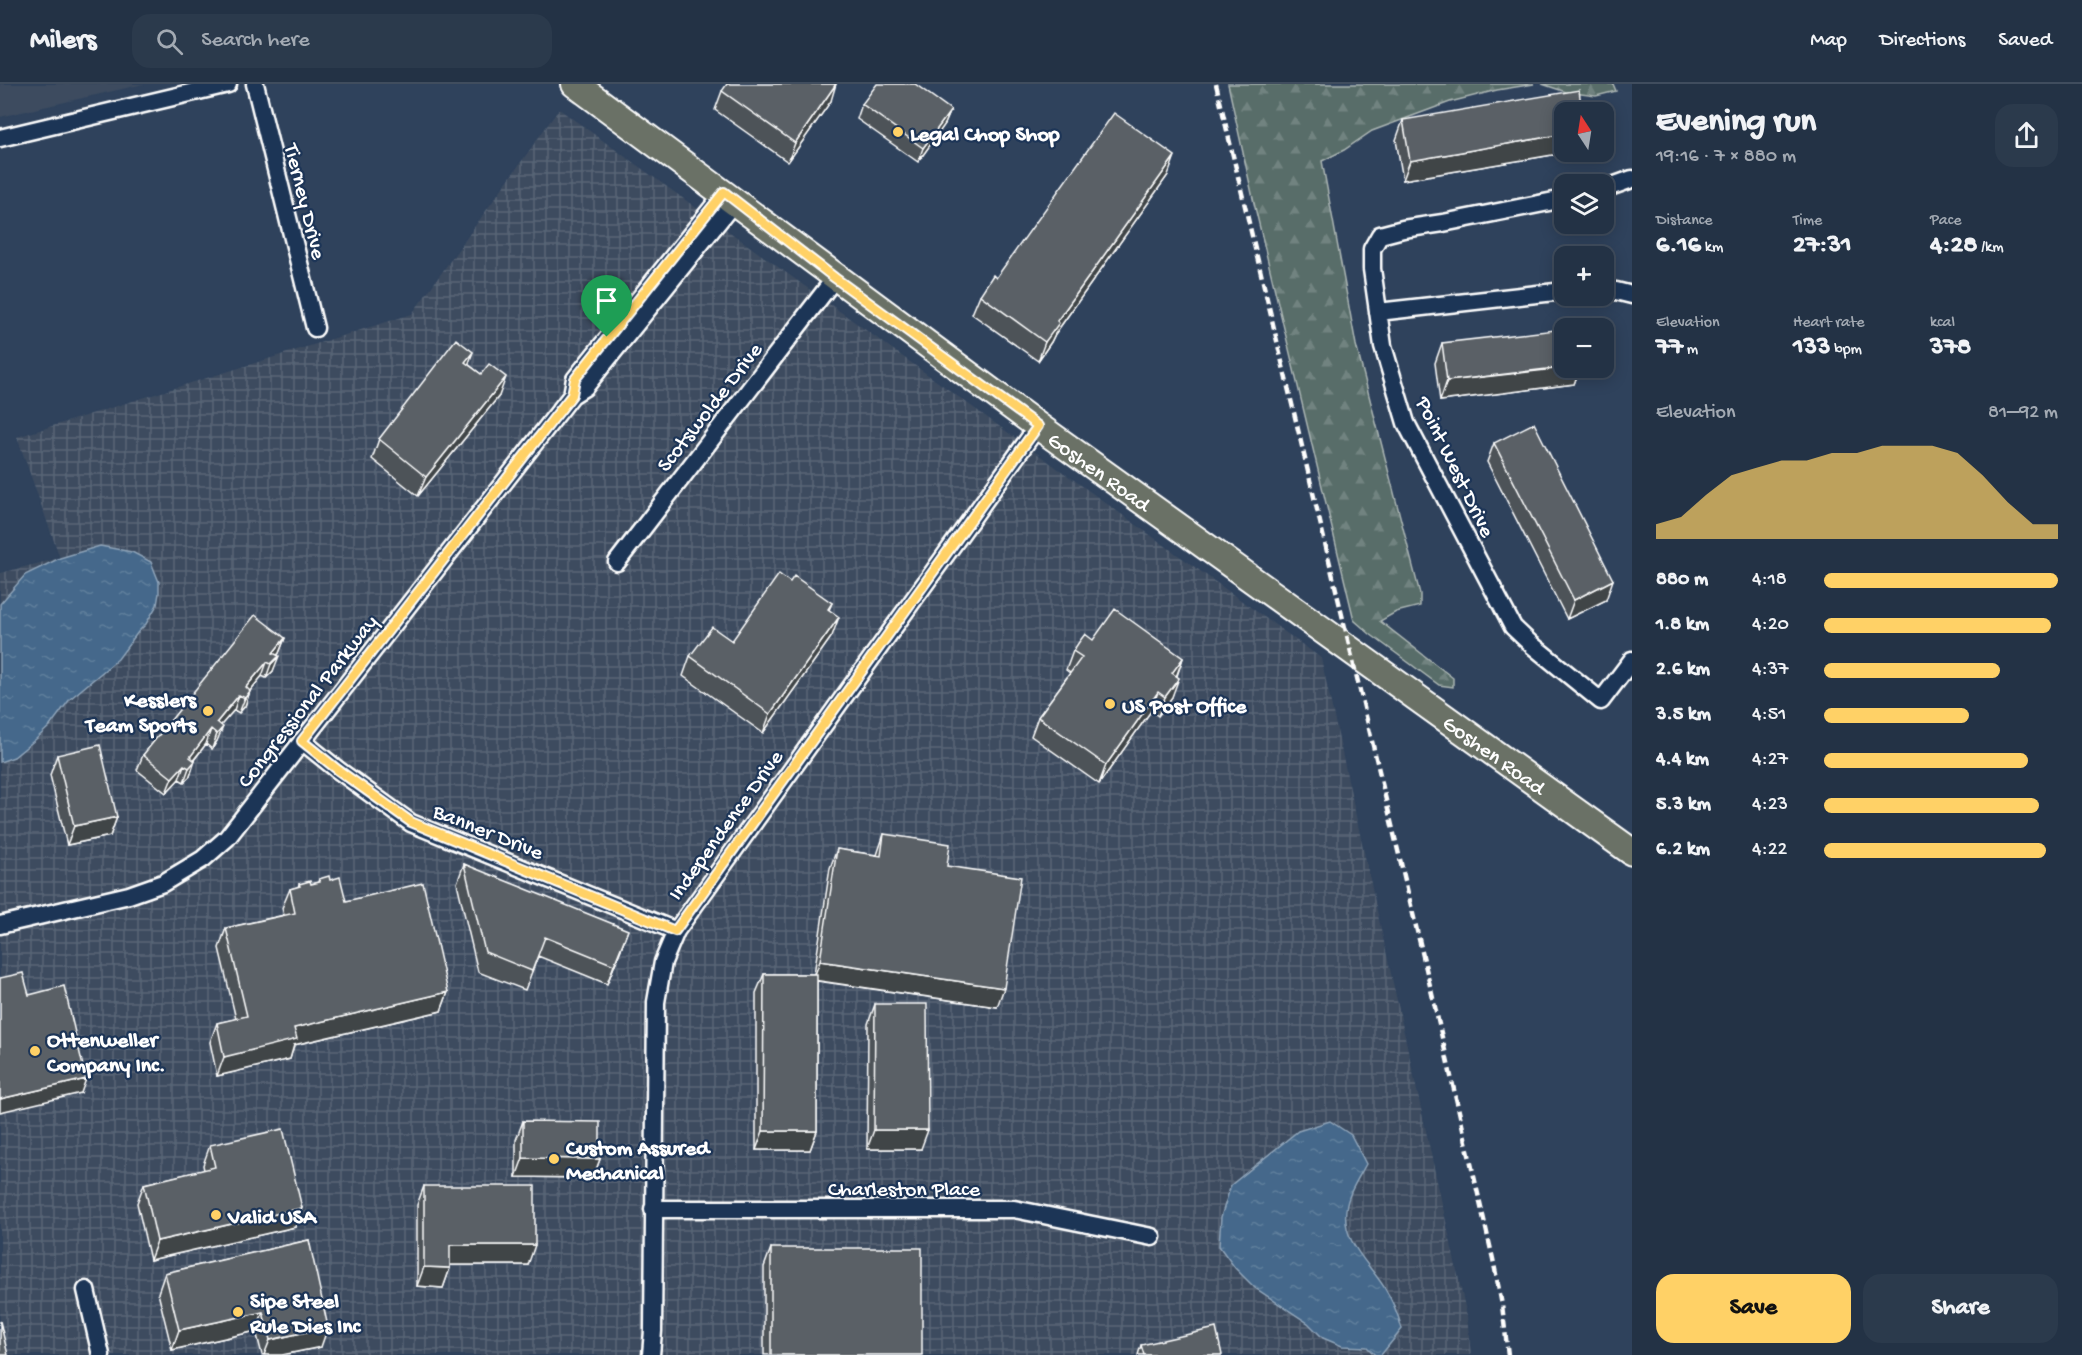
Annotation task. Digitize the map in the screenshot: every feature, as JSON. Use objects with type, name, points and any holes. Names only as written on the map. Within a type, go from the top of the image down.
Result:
[{"type":"main road","name":"Goshen Road","points":[[575,84],[1038,426],[1632,852]]},
{"type":"street","points":[[0,138],[228,84]]},
{"type":"street","name":"Tierney Drive","points":[[255,84],[315,328]]},
{"type":"street","points":[[1614,185],[1632,179]]},
{"type":"street","name":"Congressional Parkway","points":[[0,925],[129,895],[163,884],[203,859],[227,838],[572,395],[585,387],[729,197]]},
{"type":"street","name":"Point West Drive","points":[[1554,202],[1380,235],[1372,249],[1372,259],[1383,346],[1406,423],[1513,627],[1601,701],[1632,660]]},
{"type":"street","name":"Scotswolde Drive","points":[[617,562],[835,278]]},
{"type":"street","points":[[1614,291],[1632,295]]},
{"type":"street","points":[[1378,312],[1554,292]]},
{"type":"street","name":"Independence Drive","points":[[651,1355],[656,1002],[663,962],[675,931],[1038,426]]},
{"type":"street","name":"Banner Drive","points":[[302,741],[338,770],[411,822],[675,931]]},
{"type":"street","name":"Charleston Place","points":[[653,1209],[1014,1209],[1152,1237]]},
{"type":"street","points":[[86,1290],[101,1355]]},
{"type":"shaded area","points":[[0,84],[144,84],[0,117]]},
{"type":"shaded area","points":[[559,109],[1321,658],[1467,1316],[1471,1355],[0,1355],[0,573],[60,558],[17,437],[412,314]]},
{"type":"green space","points":[[1228,84],[1534,84],[1497,90],[1450,102],[1372,131],[1344,150],[1322,161],[1356,345],[1420,594],[1420,606],[1396,612],[1380,621],[1453,678],[1453,687],[1439,685],[1354,620],[1254,203]]},
{"type":"green space","points":[[1542,84],[1613,84],[1616,91],[1596,96],[1566,92]]},
{"type":"water","points":[[100,546],[132,552],[151,562],[159,582],[157,605],[146,624],[118,659],[70,699],[50,726],[36,739],[14,757],[0,762],[0,604],[25,575],[60,558]]},
{"type":"water","points":[[1330,1121],[1351,1135],[1366,1164],[1347,1204],[1348,1232],[1358,1252],[1387,1292],[1402,1329],[1381,1355],[1375,1355],[1367,1347],[1342,1346],[1323,1338],[1308,1323],[1255,1288],[1235,1268],[1219,1246],[1221,1217],[1231,1185],[1298,1131]]},
{"type":"building","points":[[727,84],[836,84],[795,143],[722,91]]},
{"type":"building","points":[[877,84],[915,84],[951,110],[923,148],[862,104]]},
{"type":"building","points":[[1579,90],[1581,102],[1554,102],[1554,136],[1410,161],[1403,120]]},
{"type":"building","points":[[1114,113],[1175,156],[1057,321],[1059,323],[1045,342],[980,295],[993,275],[996,278]]},
{"type":"building","points":[[1554,330],[1554,368],[1447,381],[1442,343]]},
{"type":"building","points":[[456,339],[473,352],[465,362],[481,374],[489,364],[506,377],[426,477],[379,439]]},
{"type":"building","points":[[1534,423],[1613,580],[1574,600],[1494,443]]},
{"type":"building","points":[[779,574],[790,582],[794,576],[832,603],[828,609],[839,617],[770,714],[690,656],[712,627],[732,641]]},
{"type":"building","name":"US Post Office","points":[[1115,609],[1183,658],[1172,673],[1179,678],[1165,697],[1158,692],[1106,765],[1038,717],[1082,657],[1073,651],[1079,642],[1085,634],[1093,640]]},
{"type":"building","name":"Kesslers Team Sports","points":[[255,615],[285,638],[273,653],[279,656],[271,664],[267,662],[246,687],[250,691],[245,698],[239,695],[217,722],[223,727],[217,734],[211,729],[190,757],[195,761],[189,768],[184,765],[172,778],[143,755]]},
{"type":"building","points":[[100,745],[117,817],[74,826],[57,755]]},
{"type":"building","points":[[884,834],[950,844],[947,866],[1021,877],[1004,988],[820,961],[837,849],[881,856]]},
{"type":"building","points":[[464,864],[628,930],[614,965],[545,937],[532,971],[485,952]]},
{"type":"building","points":[[329,876],[330,880],[340,877],[346,901],[423,883],[448,992],[294,1028],[297,1039],[224,1057],[217,1023],[247,1016],[226,928],[295,913],[290,889],[310,881],[311,884],[320,882],[319,879]]},
{"type":"building","name":"Ottenweller Company Inc.","points":[[23,973],[29,995],[64,986],[86,1079],[0,1099],[0,978]]},
{"type":"building","points":[[764,974],[817,974],[817,1131],[763,1131]]},
{"type":"building","points":[[875,1004],[927,1004],[928,1130],[874,1130]]},
{"type":"building","points":[[523,1121],[600,1122],[600,1159],[523,1158]]},
{"type":"building","name":"Valid USA","points":[[283,1129],[302,1208],[157,1241],[144,1184],[215,1167],[210,1145]]},
{"type":"building","points":[[424,1186],[535,1186],[535,1245],[450,1245],[450,1268],[424,1267]]},
{"type":"building","name":"Sipe Steel Rule Dies Inc","points":[[309,1240],[328,1327],[270,1340],[263,1312],[179,1330],[165,1273]]},
{"type":"building","points":[[771,1248],[922,1248],[922,1355],[771,1355]]},
{"type":"building","points":[[0,1321],[8,1355],[0,1355]]},
{"type":"building","points":[[1216,1328],[1222,1355],[1144,1355],[1141,1345]]},
{"type":"railway","points":[[1216,84],[1493,1259],[1508,1355]]},
{"type":"place","name":"Legal Chop Shop","points":[[898,132]]},
{"type":"place","name":"US Post Office","points":[[1110,704]]},
{"type":"place","name":"Kesslers Team Sports","points":[[208,711]]},
{"type":"place","name":"Ottenweller Company Inc.","points":[[35,1051]]},
{"type":"place","name":"Custom Assured Mechanical","points":[[554,1159]]},
{"type":"place","name":"Valid USA","points":[[216,1215]]},
{"type":"place","name":"Sipe Steel Rule Dies Inc","points":[[238,1312]]},
{"type":"route","points":[[724,192],[835,278],[1038,426],[675,931],[411,822],[338,770],[302,741],[572,395],[575,379],[607,337],[724,192]]}]
